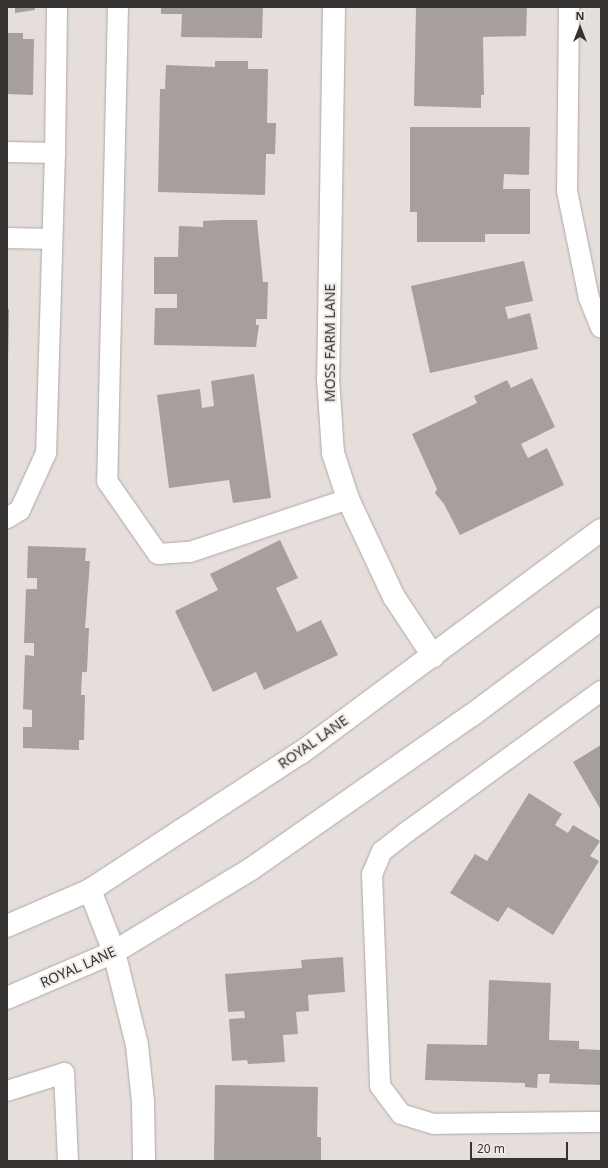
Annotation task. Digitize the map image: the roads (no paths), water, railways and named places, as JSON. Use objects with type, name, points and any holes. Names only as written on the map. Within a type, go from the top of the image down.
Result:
[{"type":"main road","name":"MOSS FARM LANE","points":[[334,7],[328,378],[333,453],[348,499],[394,597],[433,656]]},
{"type":"main road","name":"ROYAL LANE","points":[[7,926],[90,890],[302,752],[601,530]]},
{"type":"main road","name":"ROYAL LANE","points":[[7,998],[114,952],[322,822],[601,619]]},
{"type":"main road","points":[[90,890],[114,952],[137,1045],[143,1102],[144,1161]]},
{"type":"lane","points":[[7,518],[20,510],[46,453],[55,153],[57,7]]},
{"type":"lane","points":[[118,7],[107,481],[158,554],[190,552],[348,499]]},
{"type":"lane","points":[[569,7],[567,191],[589,298],[601,328]]},
{"type":"lane","points":[[7,152],[55,153]]},
{"type":"lane","points":[[7,238],[52,239]]},
{"type":"lane","points":[[601,691],[382,851],[372,874],[380,1086],[401,1114],[434,1124],[601,1122]]},
{"type":"lane","points":[[7,1091],[64,1073],[68,1161]]}]
